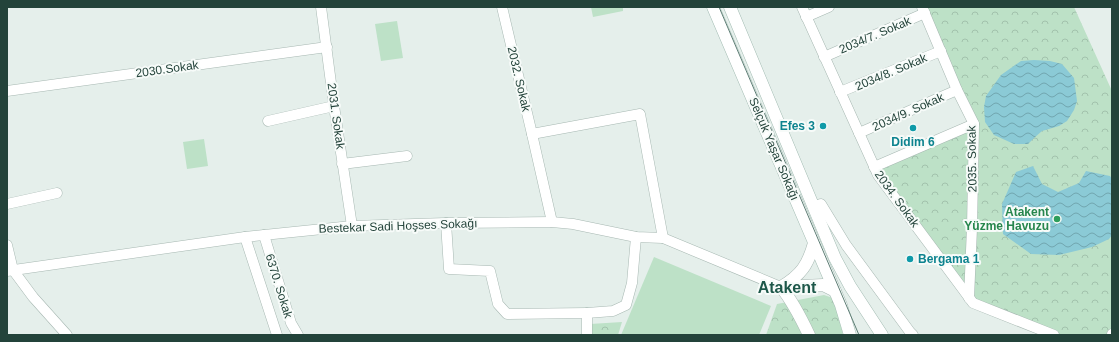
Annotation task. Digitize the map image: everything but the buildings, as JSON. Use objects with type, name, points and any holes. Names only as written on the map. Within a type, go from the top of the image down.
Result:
[{"type":"main road","name":"Selçuk Yaşar Sokağı","points":[[713,7],[841,305],[850,335]]},
{"type":"main road","name":"Selçuk Yaşar Sokağı","points":[[730,7],[835,258],[850,286],[882,335]]},
{"type":"main road","points":[[781,287],[797,276],[806,265],[812,253],[814,243]]},
{"type":"main road","points":[[781,287],[823,285],[835,291]]},
{"type":"main road","points":[[781,287],[796,307],[809,335]]},
{"type":"street","name":"2031. Sokak","points":[[321,7],[342,164],[352,226]]},
{"type":"street","name":"2032. Sokak","points":[[504,7],[552,222]]},
{"type":"street","points":[[804,12],[829,7]]},
{"type":"street","name":"2035. Sokak","points":[[924,10],[974,124],[969,298]]},
{"type":"street","name":"2034/7. Sokak","points":[[824,57],[924,10]]},
{"type":"street","name":"2034. Sokak","points":[[804,12],[878,175],[969,298],[973,303],[984,308],[1054,335]]},
{"type":"street","name":"2030.Sokak","points":[[7,91],[327,47]]},
{"type":"street","name":"2034/8. Sokak","points":[[840,92],[941,51]]},
{"type":"street","name":"2034/9. Sokak","points":[[859,133],[958,90]]},
{"type":"street","points":[[268,121],[334,106]]},
{"type":"street","points":[[532,134],[640,114],[663,238]]},
{"type":"street","points":[[874,167],[974,124]]},
{"type":"street","points":[[342,164],[407,156]]},
{"type":"street","points":[[7,204],[57,193]]},
{"type":"street","points":[[813,207],[821,204],[846,245],[913,335]]},
{"type":"street","name":"Bestekar Sadi Hoşses Sokağı","points":[[10,271],[245,237],[352,226],[552,222],[572,224],[636,237],[663,238],[781,287]]},
{"type":"street","points":[[446,223],[449,269],[490,271],[498,304],[507,314],[587,313],[613,311],[626,305],[632,283],[636,237]]},
{"type":"street","name":"6370. Sokak","points":[[264,235],[291,323],[298,335]]},
{"type":"street","name":"6370. Sokak","points":[[245,237],[277,335]]},
{"type":"street","points":[[7,245],[10,271],[67,335]]},
{"type":"street","points":[[587,313],[587,335]]},
{"type":"green space","points":[[591,7],[623,7],[623,11],[593,17]]},
{"type":"green space","points":[[927,7],[1074,7],[1112,91],[1112,326],[1110,335],[1058,335],[973,301],[876,168],[975,125]]},
{"type":"green space","points":[[397,21],[403,58],[381,61],[375,24]]},
{"type":"green space","points":[[204,139],[208,166],[187,169],[183,142]]},
{"type":"green space","points":[[654,257],[771,306],[759,335],[621,335]]},
{"type":"green space","points":[[824,295],[833,298],[843,335],[766,335],[777,304]]},
{"type":"green space","points":[[622,322],[618,335],[589,335],[590,324]]},
{"type":"water","points":[[1021,61],[1050,61],[1062,64],[1074,78],[1077,101],[1074,110],[1067,121],[1059,126],[1042,131],[1028,144],[1014,144],[994,135],[985,122],[984,107],[986,96],[1001,75]]},
{"type":"water","name":"Atakent Yüzme Havuzu","points":[[1033,166],[1042,184],[1058,192],[1079,183],[1086,171],[1110,176],[1112,179],[1112,235],[1109,239],[1092,247],[1059,255],[1031,254],[1003,234],[1002,204],[1016,172]]},
{"type":"tram line","points":[[719,7],[859,335]]},
{"type":"place","name":"Efes 3","points":[[823,126]]},
{"type":"place","name":"Didim 6","points":[[913,128]]},
{"type":"place","name":"Atakent Yüzme Havuzu","points":[[1057,219]]},
{"type":"place","name":"Bergama 1","points":[[910,259]]},
{"type":"district","name":"Atakent","points":[[787,287]]}]
